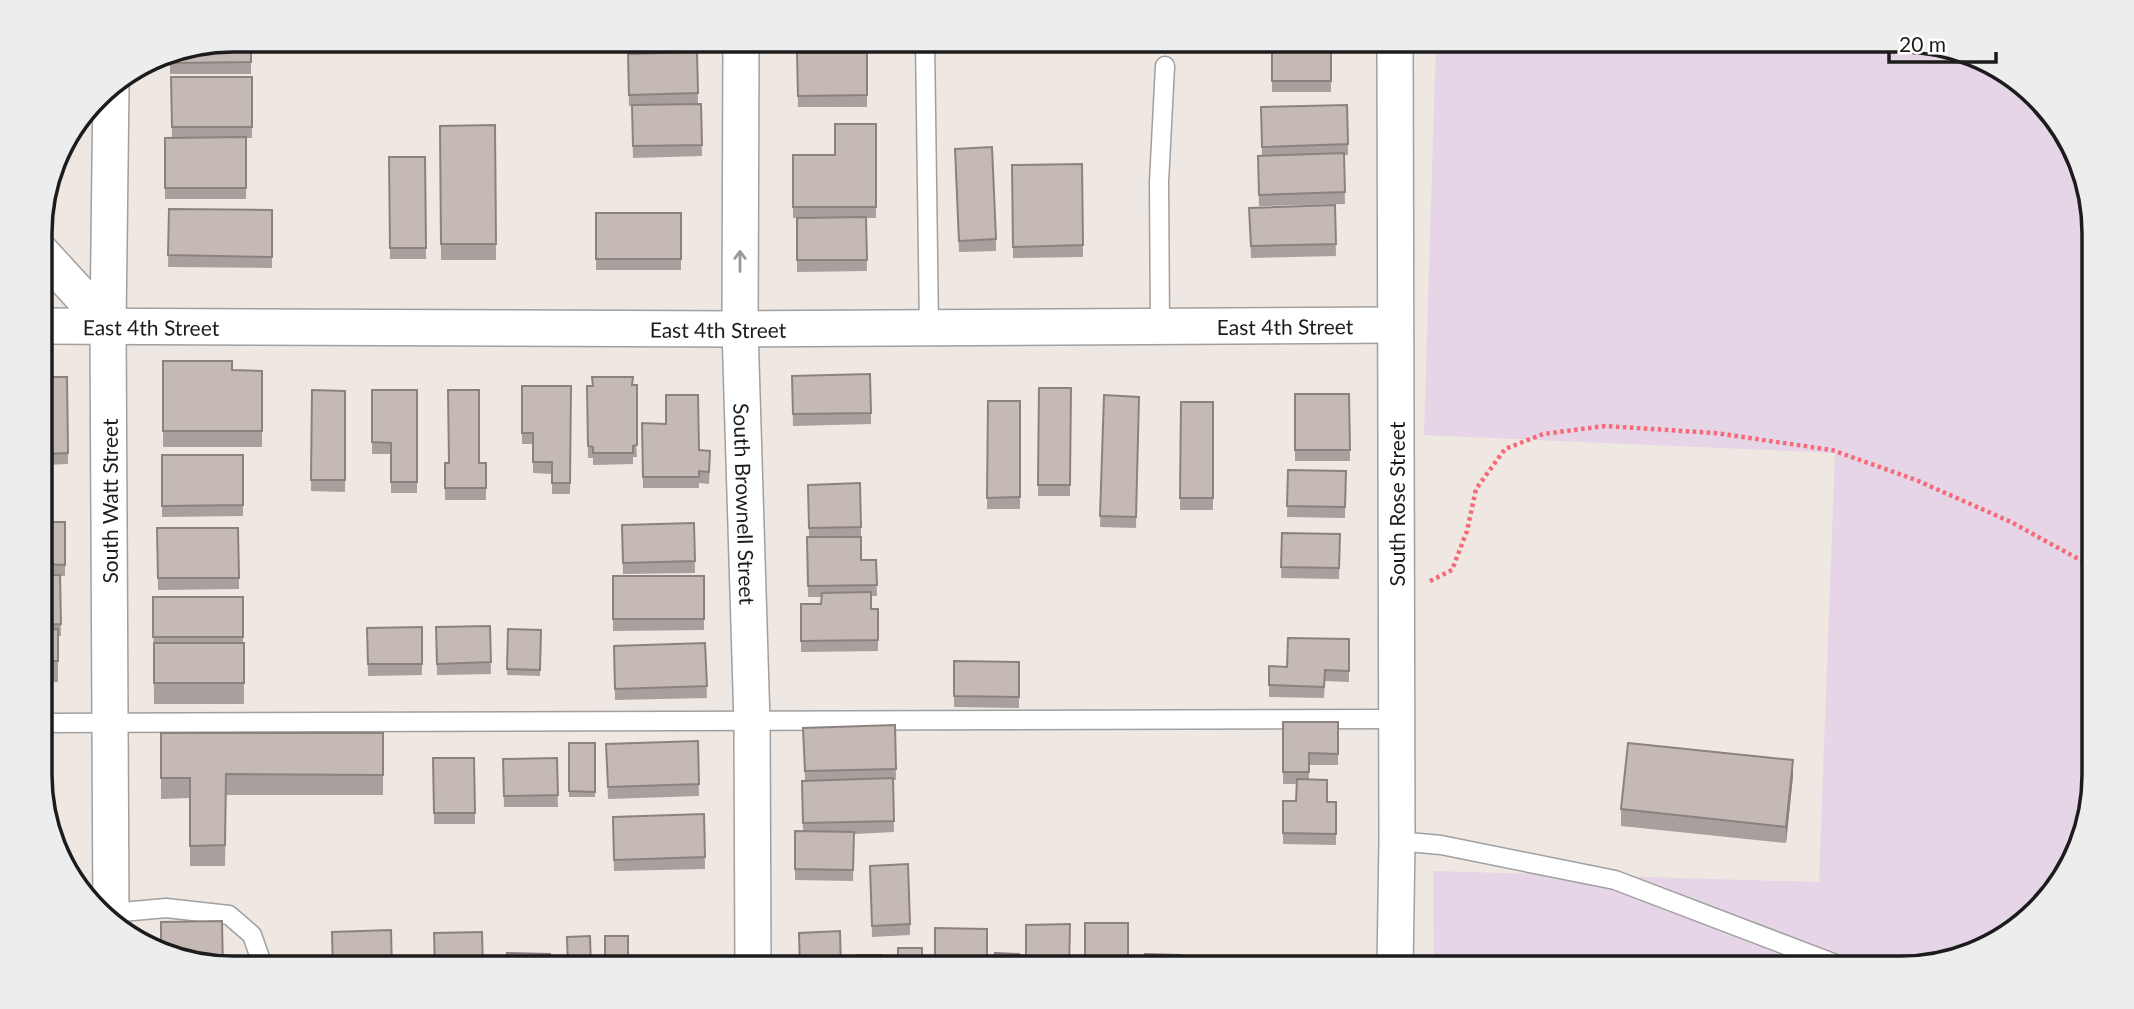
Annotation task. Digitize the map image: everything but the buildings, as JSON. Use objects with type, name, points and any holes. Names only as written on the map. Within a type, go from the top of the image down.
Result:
[{"type":"street","name":"South Brownell Street","points":[[741,53],[740,329],[752,723],[753,956]]},
{"type":"street","name":"South Rose Street","points":[[1395,53],[1395,956]]},
{"type":"street","name":"South Watt Street","points":[[111,100],[108,325],[111,909]]},
{"type":"street","points":[[53,265],[108,325]]},
{"type":"street","name":"East 4th Street","points":[[53,326],[740,329],[1395,325]]},
{"type":"lane","points":[[925,53],[929,328]]},
{"type":"lane","points":[[1160,326],[1159,182],[1165,66]]},
{"type":"lane","points":[[52,723],[1396,719]]},
{"type":"lane","points":[[1396,841],[1441,845],[1615,880],[1814,956]]},
{"type":"lane","points":[[117,914],[166,908],[229,915],[252,936],[259,956]]},
{"type":"path","points":[[1396,600],[1452,570],[1467,531],[1476,489],[1505,449],[1543,434],[1605,426],[1715,433],[1832,450],[1916,480],[2011,522],[2082,561]]},
{"type":"shaded area","points":[[1436,53],[1924,54],[1970,66],[2011,90],[2029,105],[2044,123],[2068,164],[2080,210],[2082,233],[2082,776],[2078,811],[2068,845],[2044,886],[2020,912],[1981,938],[1959,947],[1913,956],[1434,956],[1433,871],[1819,882],[1835,453],[1424,435]]}]
